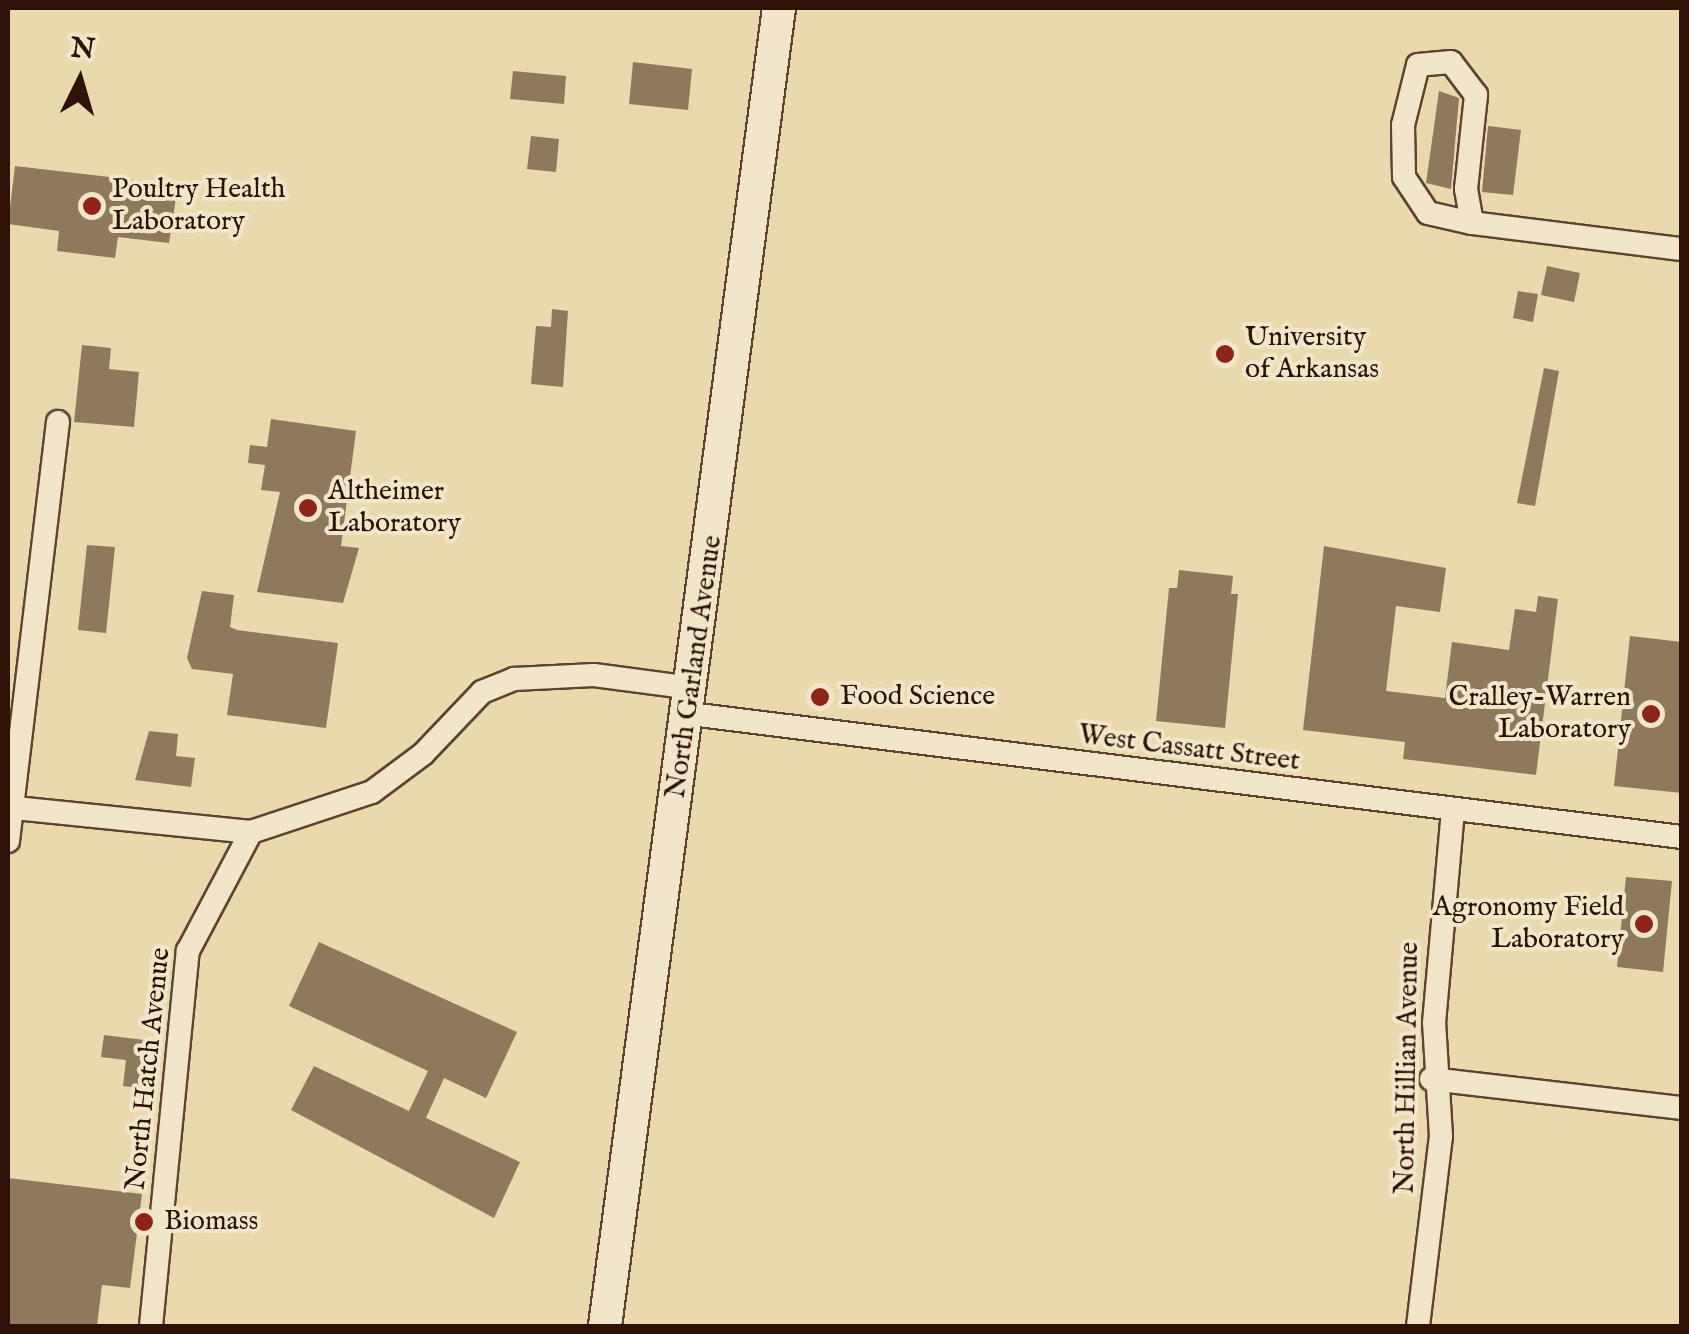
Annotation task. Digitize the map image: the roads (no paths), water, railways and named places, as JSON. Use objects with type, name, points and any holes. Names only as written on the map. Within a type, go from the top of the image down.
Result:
[{"type":"main road","name":"North Garland Avenue","points":[[605,1326],[691,701],[779,8]]},
{"type":"street","points":[[1472,224],[1466,189],[1476,95],[1451,62],[1418,65],[1403,125],[1404,178],[1428,213],[1472,224],[1682,249]]},
{"type":"street","points":[[8,842],[58,422]]},
{"type":"street","name":"West Cassatt Street","points":[[251,832],[372,792],[423,754],[482,692],[514,680],[594,674],[691,701],[1452,810],[1682,837]]},
{"type":"street","points":[[15,808],[251,832]]},
{"type":"street","name":"North Hillian Avenue","points":[[1418,1326],[1441,1136],[1434,1079],[1438,955],[1452,810]]},
{"type":"street","name":"North Hatch Avenue","points":[[151,1326],[188,951],[251,832]]},
{"type":"street","points":[[1434,1079],[1682,1108]]},
{"type":"place","name":"Poultry Health Laboratory","points":[[92,206]]},
{"type":"place","name":"University of Arkansas","points":[[1225,354]]},
{"type":"place","name":"Altheimer Laboratory","points":[[308,508]]},
{"type":"place","name":"Food Science","points":[[820,697]]},
{"type":"place","name":"Cralley-Warren Laboratory","points":[[1651,714]]},
{"type":"place","name":"Agronomy Field Laboratory","points":[[1644,924]]},
{"type":"place","name":"Biomass","points":[[144,1222]]}]
